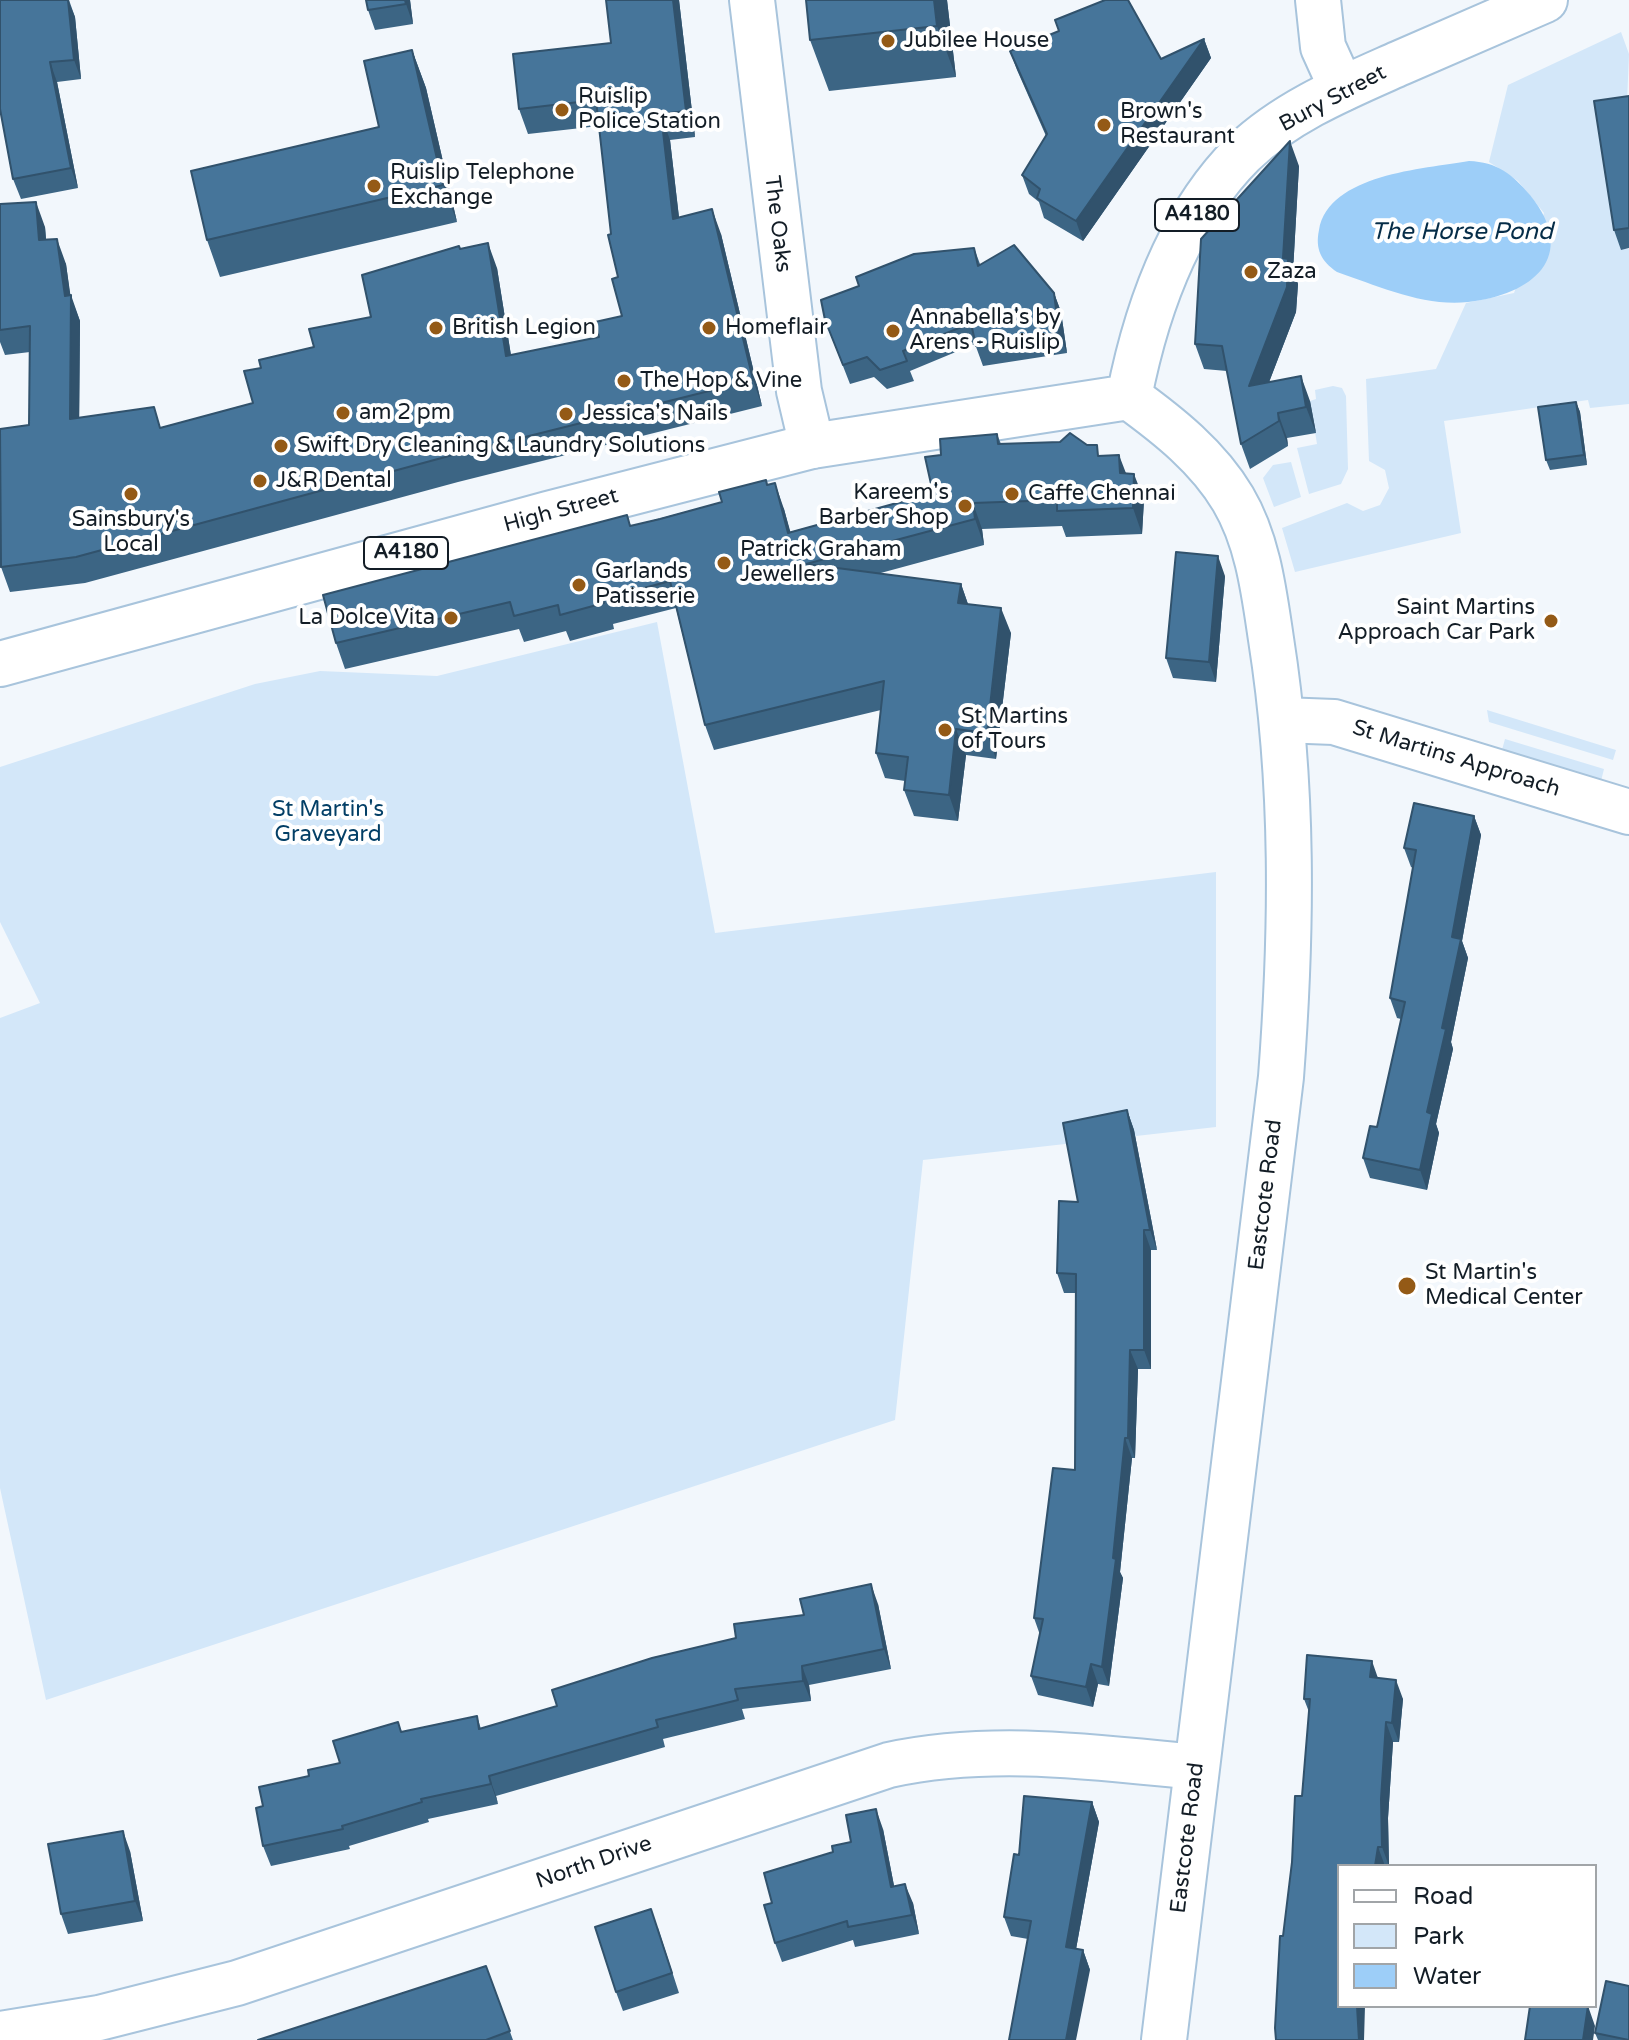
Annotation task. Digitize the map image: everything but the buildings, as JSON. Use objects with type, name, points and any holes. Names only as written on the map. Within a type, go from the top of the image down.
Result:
[{"type":"main road","name":"The Oaks","points":[[752,0],[799,391],[812,446]]},
{"type":"main road","points":[[1318,0],[1323,47],[1342,89]]},
{"type":"main road","name":"Bury Street","points":[[1129,397],[1156,292],[1212,191],[1243,153],[1289,117],[1342,89],[1545,0]]},
{"type":"main road","name":"High Street","points":[[0,664],[812,446],[1129,397]]},
{"type":"main road","name":"Eastcote Road","points":[[1129,397],[1188,443],[1212,469],[1233,499],[1251,534],[1265,599],[1282,720],[1289,816],[1290,907],[1282,1063],[1164,2040]]},
{"type":"main road","name":"St Martins Approach","points":[[1282,720],[1334,722],[1629,812]]},
{"type":"main road","name":"North Drive","points":[[0,2034],[99,2018],[237,1983],[889,1765],[959,1753],[998,1751],[1196,1767]]},
{"type":"green space","points":[[1621,32],[1629,54],[1621,249],[1629,249],[1629,404],[1590,408],[1588,400],[1444,421],[1461,533],[1295,572],[1282,528],[1347,503],[1363,511],[1380,505],[1389,488],[1385,470],[1369,461],[1366,379],[1436,369],[1466,303],[1514,293],[1544,213],[1518,181],[1489,162],[1508,85]]},
{"type":"green space","points":[[1333,386],[1342,388],[1346,396],[1348,469],[1341,484],[1309,494],[1297,448],[1317,444],[1310,401],[1316,399],[1315,390]]},
{"type":"green space","points":[[1291,462],[1301,497],[1274,507],[1263,478],[1273,465]]},
{"type":"green space","name":"St Martin's Graveyard","points":[[657,622],[715,933],[1216,872],[1216,1127],[923,1160],[895,1420],[46,1700],[0,1488],[0,1018],[40,1003],[0,922],[0,767],[255,684],[320,671],[437,676]]},
{"type":"green space","points":[[1487,710],[1616,750],[1613,760],[1489,722]]},
{"type":"green space","points":[[1505,739],[1604,769],[1601,781],[1502,750]]},
{"type":"water","name":"The Horse Pond","points":[[1469,161],[1488,164],[1510,175],[1530,195],[1544,217],[1550,237],[1549,254],[1542,269],[1529,281],[1491,298],[1451,303],[1401,294],[1337,272],[1323,259],[1318,243],[1319,230],[1326,211],[1340,197],[1380,178]]},
{"type":"place","name":"Jubilee House","points":[[888,41]]},
{"type":"place","name":"Ruislip Police Station","points":[[562,110]]},
{"type":"place","name":"Brown's Restaurant","points":[[1104,125]]},
{"type":"place","name":"Ruislip Telephone Exchange","points":[[374,186]]},
{"type":"place","name":"Zaza","points":[[1251,272]]},
{"type":"place","name":"British Legion","points":[[436,328]]},
{"type":"place","name":"Homeflair","points":[[709,328]]},
{"type":"place","name":"Annabella's by Arens - Ruislip","points":[[893,331]]},
{"type":"place","name":"The Hop & Vine","points":[[624,381]]},
{"type":"place","name":"am 2 pm","points":[[343,413]]},
{"type":"place","name":"Jessica's Nails","points":[[566,414]]},
{"type":"place","name":"Swift Dry Cleaning & Laundry Solutions","points":[[281,446]]},
{"type":"place","name":"J&R Dental","points":[[260,481]]},
{"type":"place","name":"Sainsbury's Local","points":[[131,494]]},
{"type":"place","name":"Caffe Chennai","points":[[1012,494]]},
{"type":"place","name":"Kareem's Barber Shop","points":[[965,506]]},
{"type":"place","name":"Patrick Graham Jewellers","points":[[724,563]]},
{"type":"place","name":"Garlands Patisserie","points":[[579,585]]},
{"type":"place","name":"La Dolce Vita","points":[[451,618]]},
{"type":"place","name":"Saint Martins Approach Car Park","points":[[1551,621]]},
{"type":"place","name":"St Martins of Tours","points":[[945,730]]},
{"type":"place","name":"St Martin's Medical Center","points":[[1407,1286]]}]
